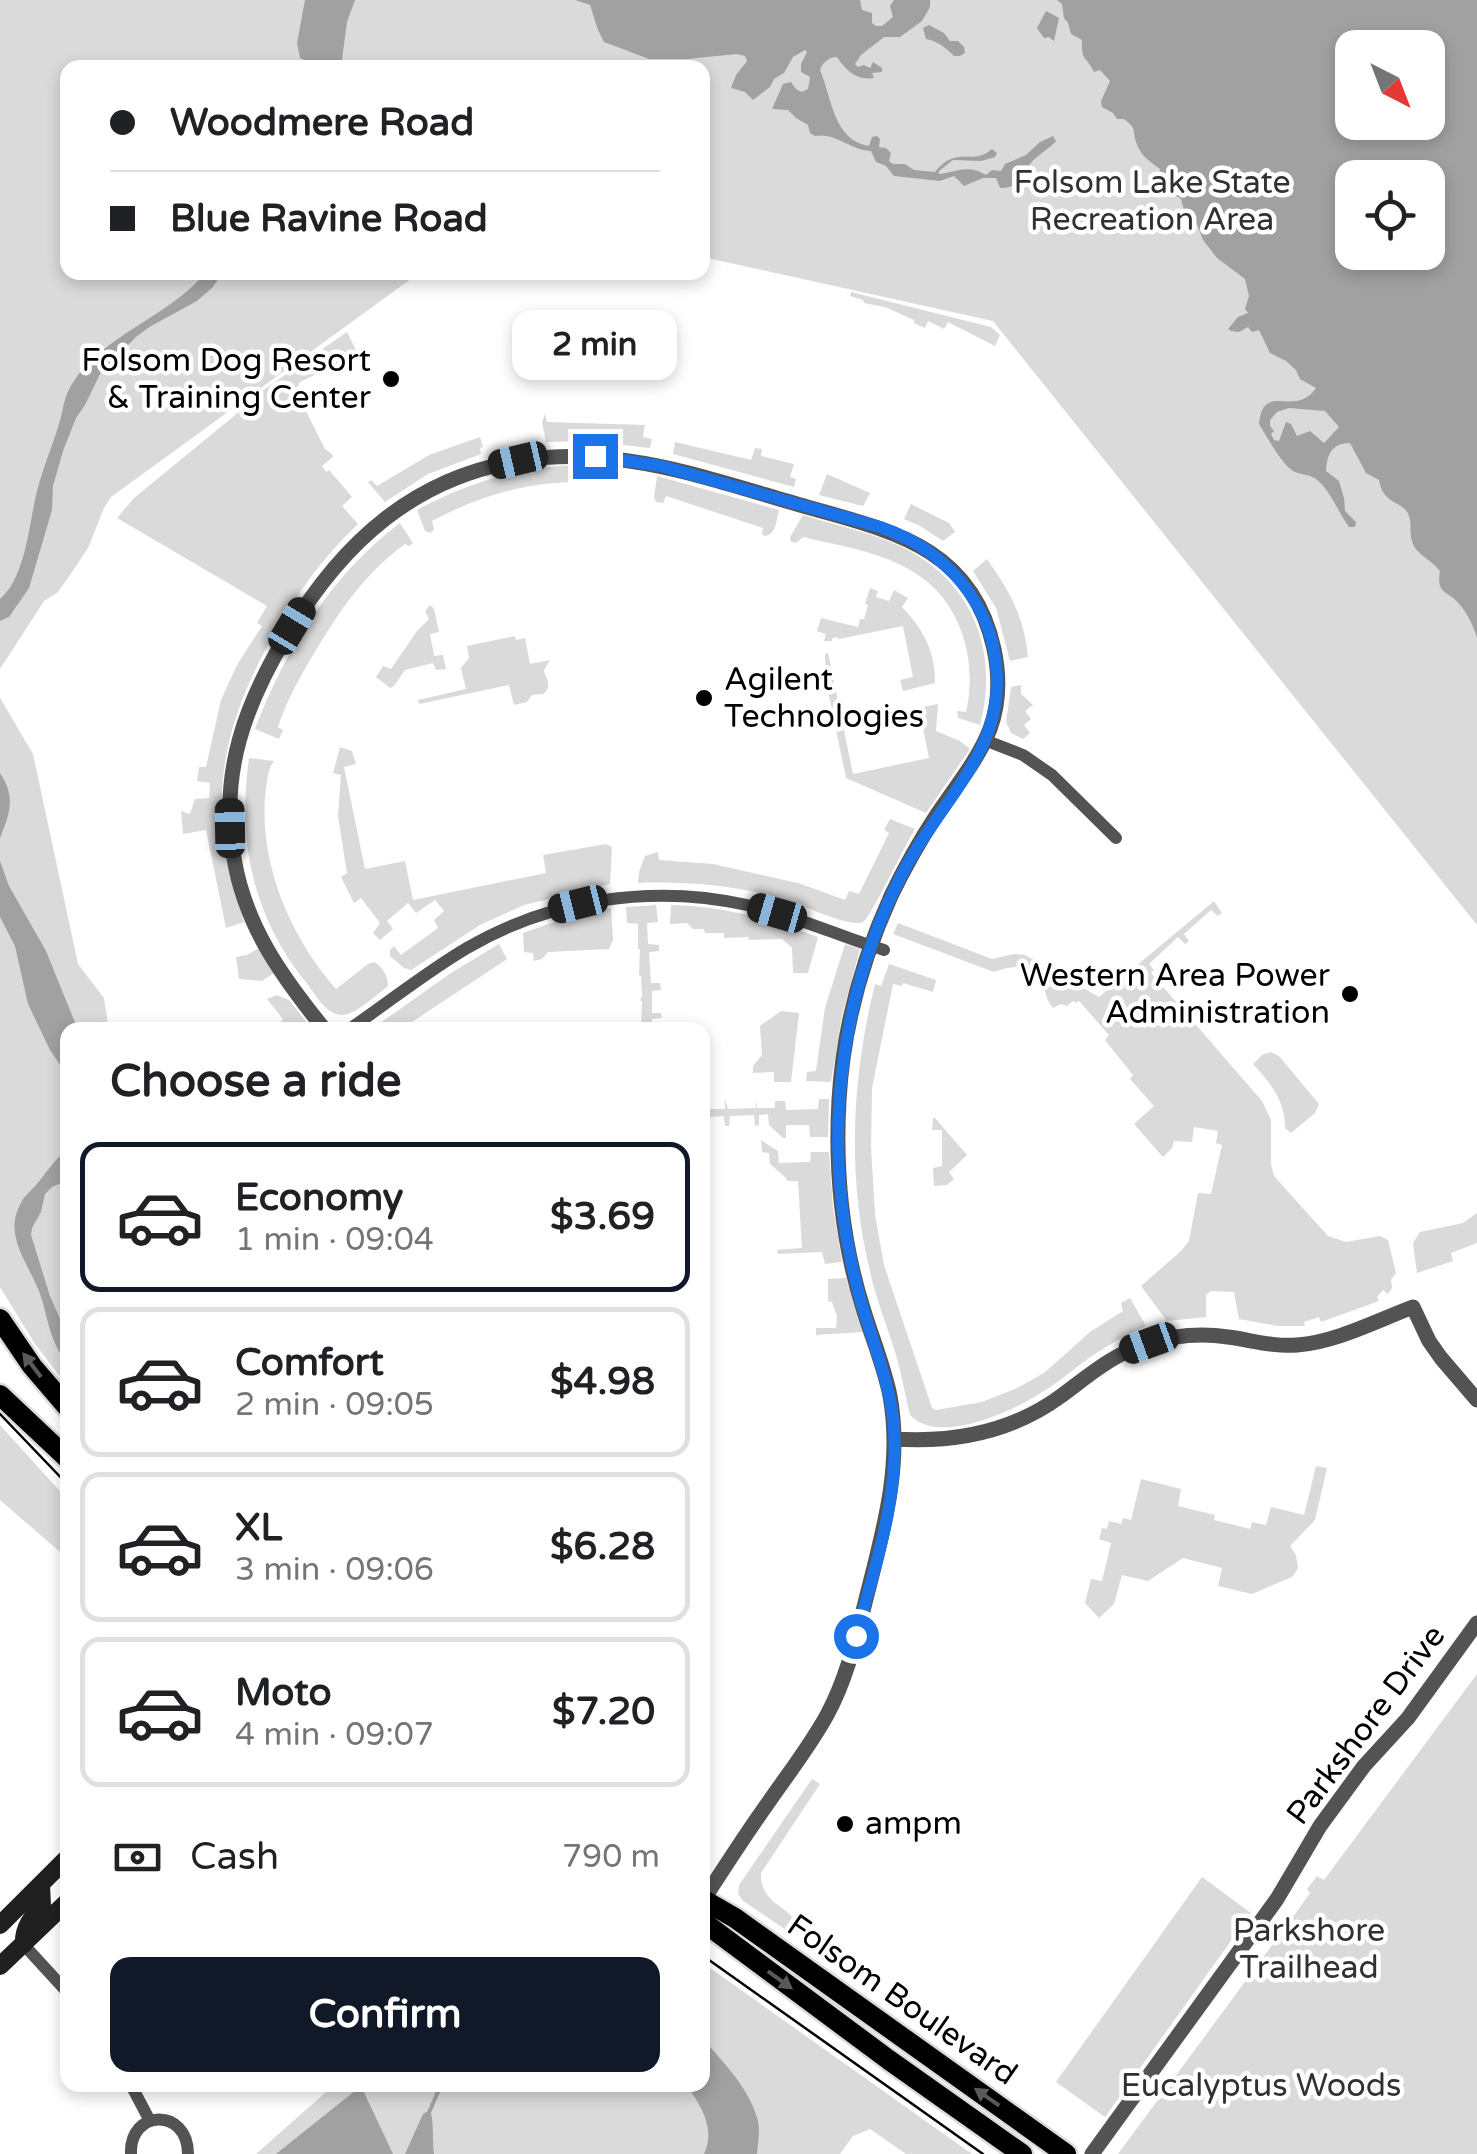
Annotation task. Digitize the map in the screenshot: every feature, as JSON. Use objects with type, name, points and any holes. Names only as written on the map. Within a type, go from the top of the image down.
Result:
[{"type":"main road","points":[[0,1319],[60,1399]]},
{"type":"main road","points":[[0,1395],[60,1451]]},
{"type":"main road","points":[[0,1926],[60,1865]]},
{"type":"main road","points":[[24,1945],[24,1934],[42,1906],[41,1885]]},
{"type":"main road","name":"Folsom Boulevard","points":[[710,1904],[1066,2154]]},
{"type":"main road","points":[[0,1966],[60,1909]]},
{"type":"main road","name":"Folsom Boulevard","points":[[710,1927],[1022,2154]]},
{"type":"street","points":[[318,1022],[269,956],[250,917],[234,858],[230,808],[234,758],[254,694],[322,580],[352,547],[414,499],[496,465],[550,456],[628,460],[880,527],[913,540],[949,567],[964,584],[986,622],[992,643],[997,704],[987,740],[907,865],[889,901],[878,948],[851,1016],[839,1112],[840,1188],[852,1268],[890,1399],[894,1439],[892,1486],[854,1648],[840,1689],[809,1745],[710,1890]]},
{"type":"street","points":[[987,740],[1052,775],[1116,838]]},
{"type":"street","points":[[359,1022],[442,964],[490,936],[552,911],[605,900],[671,896],[725,900],[777,913],[878,948]]},
{"type":"street","points":[[894,1439],[947,1440],[1017,1421],[1060,1397],[1103,1364],[1168,1338],[1208,1335],[1297,1345],[1326,1340],[1413,1307],[1440,1358],[1477,1400]]},
{"type":"street","name":"Parkshore Drive","points":[[1092,2154],[1277,1899],[1331,1811],[1364,1766],[1408,1718],[1477,1623]]},
{"type":"street","points":[[24,1945],[60,1984]]},
{"type":"street","points":[[136,2092],[150,2121]]},
{"type":"street","points":[[131,2154],[135,2132],[141,2125],[159,2119],[178,2125],[187,2139],[188,2154]]},
{"type":"green space","name":"Folsom Lake State Recreation Area","points":[[0,0],[1477,0],[1477,925],[993,321],[710,259],[710,60],[60,60],[60,280],[409,280],[111,497],[88,548],[57,593],[44,601],[0,669]]},
{"type":"green space","points":[[851,292],[991,327],[1000,335],[995,346],[948,322],[944,329],[928,321],[925,328],[885,307],[864,303],[850,296]]},
{"type":"green space","points":[[565,319],[582,323],[581,328],[613,335],[615,329],[628,331],[627,337],[618,337],[615,350],[569,348]]},
{"type":"green space","points":[[347,332],[358,354],[300,382],[296,391],[325,449],[332,454],[322,466],[352,497],[342,506],[358,524],[324,560],[296,599],[242,701],[224,770],[222,806],[224,842],[244,922],[226,928],[206,830],[183,834],[181,811],[190,814],[195,799],[209,798],[210,783],[197,781],[199,767],[206,767],[221,700],[262,626],[257,623],[267,606],[117,518],[134,498],[262,391]]},
{"type":"green space","points":[[545,414],[547,422],[645,425],[643,437],[652,439],[650,448],[587,441],[546,442],[542,422]]},
{"type":"green space","points":[[480,437],[481,454],[428,474],[385,502],[368,482],[371,480],[377,486],[429,455]]},
{"type":"green space","points":[[675,442],[751,460],[755,448],[762,449],[761,456],[794,464],[790,477],[796,479],[794,487],[673,454]]},
{"type":"green space","points":[[576,465],[575,482],[518,488],[483,498],[432,521],[434,530],[430,533],[425,531],[417,510],[494,478]]},
{"type":"green space","points":[[827,474],[870,493],[863,506],[819,495]]},
{"type":"green space","points":[[657,476],[779,510],[774,530],[765,536],[763,528],[666,496],[663,503],[656,502]]},
{"type":"green space","points":[[911,504],[949,523],[955,532],[943,541],[904,519]]},
{"type":"green space","points":[[803,515],[894,543],[949,581],[976,623],[983,647],[985,698],[980,725],[958,718],[957,711],[966,712],[970,673],[962,634],[944,599],[915,573],[889,560],[803,537],[791,542]]},
{"type":"green space","points":[[400,523],[413,543],[405,544],[378,567],[335,620],[290,697],[278,727],[283,730],[279,739],[255,729],[281,671],[313,616],[353,566]]},
{"type":"green space","points":[[987,559],[1015,605],[1028,657],[1010,661],[996,608],[973,571]]},
{"type":"green space","points":[[870,588],[878,591],[876,597],[889,601],[894,590],[908,598],[902,607],[927,642],[935,683],[903,691],[900,680],[913,677],[903,626],[832,641],[824,641],[826,634],[817,631],[821,618],[858,627],[860,619],[864,619]]},
{"type":"green space","points":[[430,605],[439,632],[430,634],[434,656],[443,655],[446,669],[436,670],[433,663],[405,670],[390,688],[376,677],[383,666],[391,669],[429,619],[425,611]]},
{"type":"green space","points":[[515,636],[516,640],[525,638],[530,664],[550,660],[544,670],[548,685],[543,694],[514,705],[509,685],[419,704],[418,700],[466,689],[461,668],[469,658],[467,646]]},
{"type":"green space","points":[[828,653],[853,774],[929,758],[919,708],[938,704],[936,731],[970,749],[926,813],[846,778],[826,681]]},
{"type":"green space","points":[[1021,685],[1021,694],[1033,705],[1025,711],[1031,719],[1024,725],[1030,733],[1023,739],[1011,733],[1006,722],[1011,687]]},
{"type":"green space","points":[[0,698],[33,754],[78,964],[104,998],[108,1022],[60,1022],[60,1377],[0,1287]]},
{"type":"green space","points":[[340,747],[352,751],[356,764],[344,767],[365,869],[405,861],[413,900],[546,873],[543,855],[606,844],[612,847],[610,884],[524,905],[480,925],[411,970],[404,968],[390,956],[390,950],[394,946],[401,955],[438,928],[434,920],[444,911],[435,900],[416,913],[408,903],[387,921],[393,929],[380,940],[373,933],[380,923],[361,898],[354,903],[341,877],[347,873],[338,816],[341,775],[333,773]]},
{"type":"green space","points":[[249,758],[274,761],[265,797],[268,849],[282,900],[305,947],[336,989],[374,962],[386,975],[388,986],[353,1012],[331,1012],[318,999],[289,959],[262,906],[253,878],[245,819]]},
{"type":"green space","points":[[890,819],[915,829],[863,922],[840,920],[738,889],[638,883],[645,856],[658,852],[659,860],[713,864],[798,883],[845,900],[849,891],[859,894],[889,833],[884,830]]},
{"type":"green space","points":[[1214,901],[1222,913],[1218,916],[1211,910],[1184,934],[1189,941],[1185,944],[1178,937],[1149,964],[1154,970],[1151,973],[1262,1101],[1271,1120],[1274,1176],[1328,1236],[1346,1242],[1380,1236],[1388,1240],[1396,1273],[1391,1280],[1392,1288],[1388,1294],[1383,1290],[1377,1297],[1379,1301],[1321,1322],[1319,1317],[1304,1322],[1305,1326],[1239,1319],[1234,1292],[1211,1291],[1206,1295],[1206,1317],[1167,1321],[1141,1286],[1189,1241],[1198,1193],[1211,1194],[1222,1145],[1216,1143],[1218,1131],[1194,1127],[1192,1142],[1174,1141],[1163,1157],[1134,1124],[1154,1106],[1130,1079],[1133,1075],[1105,1040],[1109,1035],[1079,1001],[1053,1008],[1039,978],[1029,969],[1016,967],[994,972],[893,934],[898,923],[992,959],[1025,955],[1099,997]]},
{"type":"green space","points":[[656,905],[658,922],[647,923],[648,944],[659,945],[659,951],[649,952],[651,983],[660,983],[661,990],[652,991],[652,1013],[661,1013],[662,1018],[652,1022],[641,1022],[638,924],[627,923],[626,907]]},
{"type":"green space","points":[[671,905],[746,915],[818,937],[808,973],[793,973],[792,948],[782,939],[724,938],[724,933],[705,933],[704,929],[693,929],[687,923],[670,924]]},
{"type":"green space","points":[[611,908],[613,940],[609,949],[548,952],[534,961],[533,953],[524,952],[523,933]]},
{"type":"green space","points":[[499,944],[507,959],[412,1022],[382,1022]]},
{"type":"green space","points":[[845,944],[860,949],[842,1016],[831,1082],[806,1081],[807,1072],[816,1071],[825,1008]]},
{"type":"green space","points":[[259,948],[274,973],[262,981],[239,979],[236,957]]},
{"type":"green space","points":[[889,964],[936,980],[933,992],[893,984],[872,1088],[871,1147],[875,1215],[884,1265],[932,1408],[982,1402],[1044,1373],[1090,1332],[1123,1311],[1121,1303],[1130,1298],[1146,1326],[1104,1348],[1034,1397],[999,1414],[958,1426],[923,1424],[910,1415],[862,1232],[855,1161],[857,1090],[875,984],[881,986]]},
{"type":"green space","points":[[277,995],[289,1000],[307,1022],[282,1022],[267,999]]},
{"type":"green space","points":[[781,1011],[799,1013],[791,1082],[774,1082],[774,1072],[753,1073],[753,1066],[762,1055],[760,1026]]},
{"type":"green space","points":[[1271,1052],[1279,1056],[1319,1104],[1315,1113],[1291,1133],[1285,1128],[1276,1093],[1253,1064]]},
{"type":"green space","points":[[725,1099],[728,1109],[756,1108],[756,1099],[757,1108],[775,1108],[775,1101],[785,1101],[786,1110],[818,1109],[819,1099],[829,1099],[828,1137],[810,1137],[809,1125],[786,1125],[783,1138],[769,1125],[768,1114],[759,1115],[759,1125],[755,1126],[754,1115],[730,1116],[729,1126],[725,1126],[724,1116],[710,1117],[710,1109],[725,1109]]},
{"type":"green space","points":[[933,1118],[967,1155],[949,1172],[954,1179],[947,1185],[934,1186],[933,1168],[942,1166],[942,1130],[932,1130]]},
{"type":"green space","points":[[761,1140],[778,1151],[779,1163],[810,1162],[811,1152],[829,1152],[842,1262],[825,1264],[822,1252],[778,1254],[777,1250],[802,1248],[798,1181],[787,1181],[770,1164],[769,1153],[762,1152]]},
{"type":"green space","points":[[1477,1213],[1477,1243],[1451,1253],[1453,1261],[1417,1273],[1413,1243],[1420,1232],[1463,1223]]},
{"type":"green space","points":[[846,1278],[863,1332],[816,1335],[816,1328],[836,1328],[837,1316],[828,1301],[828,1279]]},
{"type":"green space","points":[[0,1425],[60,1491],[60,1552],[0,1500]]},
{"type":"green space","points":[[1316,1466],[1327,1468],[1315,1520],[1290,1546],[1298,1568],[1292,1577],[1252,1594],[1218,1586],[1222,1568],[1183,1558],[1148,1581],[1122,1575],[1114,1604],[1099,1618],[1085,1603],[1091,1579],[1102,1581],[1111,1543],[1099,1539],[1102,1528],[1107,1529],[1109,1521],[1121,1524],[1123,1518],[1131,1520],[1141,1479],[1181,1489],[1178,1506],[1250,1529],[1252,1522],[1266,1525],[1271,1507],[1304,1515]]},
{"type":"green space","points":[[1477,1674],[1477,2154],[1118,2154],[1298,1910],[1310,1893],[1307,1889],[1317,1876],[1324,1880]]},
{"type":"green space","points":[[812,1779],[820,1784],[761,1873],[767,1895],[792,1918],[789,1932],[742,1900],[739,1885]]},
{"type":"green space","points":[[1202,1877],[1251,1913],[1105,2117],[1056,2082]]},
{"type":"green space","points":[[710,1968],[972,2154],[906,2154],[870,2129],[853,2136],[840,2154],[256,2154],[326,2092],[710,2092]]},
{"type":"shaded area","points":[[305,0],[355,0],[347,22],[342,60],[305,60],[300,58],[297,43]]},
{"type":"shaded area","points":[[575,0],[860,0],[862,10],[872,13],[872,23],[882,26],[893,17],[890,6],[894,0],[930,0],[922,21],[900,37],[884,37],[861,55],[855,64],[858,67],[870,68],[873,62],[882,68],[882,72],[872,73],[874,78],[853,74],[837,57],[822,65],[820,70],[831,105],[848,136],[869,146],[872,137],[877,136],[879,147],[891,153],[889,161],[914,170],[935,172],[950,159],[978,156],[992,149],[997,153],[981,161],[953,160],[939,174],[968,169],[986,175],[992,170],[1001,171],[1005,164],[1026,155],[1040,142],[1053,136],[1056,141],[1033,161],[1016,184],[1007,187],[1000,188],[996,178],[983,178],[964,186],[954,176],[940,181],[894,176],[876,162],[871,151],[815,136],[808,125],[788,110],[772,109],[783,84],[791,82],[802,92],[808,89],[810,77],[801,72],[805,50],[793,57],[784,73],[753,100],[745,92],[731,88],[747,61],[745,56],[649,59],[604,42],[590,5]]},
{"type":"shaded area","points":[[1057,0],[1477,0],[1477,638],[1464,610],[1441,589],[1440,571],[1414,546],[1406,511],[1389,499],[1379,480],[1366,473],[1350,443],[1332,451],[1326,471],[1339,481],[1345,511],[1356,522],[1355,527],[1349,527],[1321,484],[1293,471],[1275,450],[1259,424],[1262,411],[1273,401],[1299,401],[1316,388],[1300,379],[1286,361],[1270,353],[1259,330],[1228,329],[1238,317],[1248,313],[1245,279],[1217,258],[1184,210],[1181,199],[1171,192],[1153,192],[1151,185],[1160,169],[1140,151],[1131,125],[1102,107],[1110,81],[1100,70],[1094,72],[1082,52],[1082,40],[1071,34],[1062,4]],"holes":[[[1289,408],[1325,411],[1339,427],[1324,443],[1310,431],[1297,436],[1286,422],[1279,441],[1274,440],[1270,420],[1277,412]]]},
{"type":"shaded area","points":[[1046,11],[1059,18],[1054,41],[1044,38],[1037,28]]},
{"type":"shaded area","points":[[929,25],[950,41],[958,41],[965,53],[954,56],[926,39],[923,28]]},
{"type":"shaded area","points":[[198,280],[218,280],[197,301],[137,336],[101,372],[63,451],[53,486],[52,510],[29,588],[9,617],[0,621],[0,599],[21,564],[37,491],[67,394],[94,358]]},
{"type":"shaded area","points":[[0,773],[10,805],[0,838]]},
{"type":"shaded area","points":[[0,861],[9,886],[46,951],[75,1022],[60,1022],[60,1065],[28,1004],[15,946],[0,917]]},
{"type":"shaded area","points":[[60,1156],[60,1183],[45,1194],[31,1235],[60,1319],[60,1353],[19,1248],[15,1226],[24,1198]]},
{"type":"shaded area","points":[[710,2047],[735,2077],[754,2109],[759,2125],[757,2154],[704,2154],[708,2126],[690,2092],[710,2092]]},
{"type":"shaded area","points":[[354,2092],[364,2092],[393,2154],[276,2154]]},
{"type":"shaded area","points":[[428,2111],[434,2154],[405,2154],[423,2114]]},
{"type":"waterway","points":[[427,2117],[438,2092]]},
{"type":"tram line","points":[[0,1414],[60,1477]]},
{"type":"tram line","points":[[710,1961],[983,2154]]},
{"type":"place","name":"Folsom Dog Resort & Training Center","points":[[391,379]]},
{"type":"place","name":"Agilent Technologies","points":[[704,698]]},
{"type":"place","name":"Western Area Power Administration","points":[[1350,994]]},
{"type":"place","name":"ampm","points":[[845,1824]]},
{"type":"route","points":[[595,456],[661,466],[880,527],[913,540],[932,552],[964,584],[986,622],[992,643],[997,704],[987,740],[930,826],[889,901],[858,987],[844,1056],[838,1142],[844,1228],[862,1307],[884,1370],[894,1428],[892,1486],[856,1636]]},
{"type":"park label","name":"Parkshore Trailhead","points":[[1309,1950]]},
{"type":"park label","name":"Eucalyptus Woods","points":[[1261,2086]]}]
